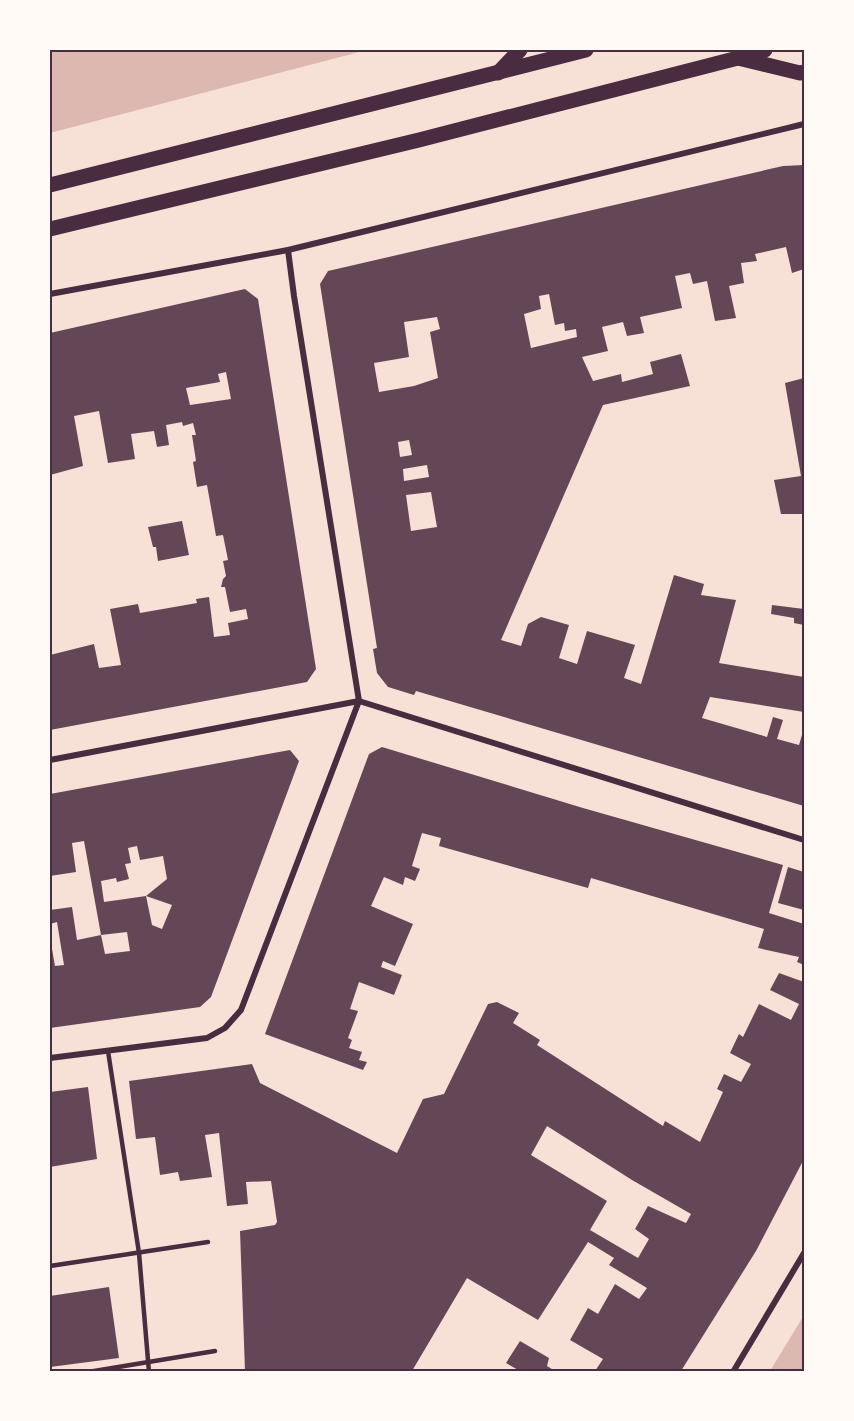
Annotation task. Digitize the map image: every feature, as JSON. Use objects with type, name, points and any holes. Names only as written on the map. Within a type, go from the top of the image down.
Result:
[{"type":"main road","points":[[498,73],[520,50]]},
{"type":"main road","points":[[50,185],[586,50]]},
{"type":"main road","points":[[50,229],[419,140],[765,50]]},
{"type":"main road","points":[[738,58],[802,73]]},
{"type":"street","points":[[50,294],[288,250],[804,124]]},
{"type":"street","points":[[50,1059],[207,1038],[225,1028],[241,1010],[359,701],[288,250]]},
{"type":"street","points":[[50,760],[359,701],[804,840]]},
{"type":"street","points":[[733,1371],[804,1253]]},
{"type":"lane","points":[[108,1051],[139,1253],[149,1371]]},
{"type":"lane","points":[[50,1266],[208,1242]]},
{"type":"lane","points":[[88,1371],[215,1351]]},
{"type":"shaded area","points":[[50,50],[367,50],[50,133]]},
{"type":"shaded area","points":[[804,1315],[804,1371],[770,1371]]},
{"type":"building","points":[[804,165],[804,269],[792,273],[786,247],[755,254],[757,261],[741,263],[744,283],[729,286],[736,318],[715,321],[707,281],[693,284],[690,273],[675,276],[682,308],[640,317],[644,333],[627,336],[623,322],[602,327],[608,351],[582,357],[593,381],[621,374],[622,382],[653,374],[650,362],[681,354],[690,386],[603,405],[501,640],[521,646],[528,624],[541,617],[569,625],[559,658],[577,664],[587,631],[635,645],[624,678],[641,684],[674,575],[704,584],[701,595],[736,600],[719,663],[804,677],[804,712],[710,697],[702,718],[767,737],[773,717],[783,720],[777,739],[799,745],[804,728],[804,806],[416,691],[414,695],[388,687],[377,673],[373,649],[377,648],[320,284],[328,271],[783,166]],"holes":[[[549,294],[555,325],[564,323],[565,331],[576,329],[577,337],[531,348],[524,314],[541,309],[539,296]],[[437,317],[440,329],[430,332],[438,378],[414,386],[379,392],[374,363],[409,357],[404,322]],[[409,440],[412,455],[400,457],[398,442]],[[427,465],[429,477],[404,481],[403,469]],[[431,492],[437,527],[411,531],[406,495]]]},
{"type":"building","points":[[245,289],[258,299],[316,669],[307,682],[50,730],[50,655],[94,644],[99,668],[121,665],[110,609],[138,604],[140,613],[197,603],[196,599],[209,597],[214,637],[230,635],[228,623],[248,619],[246,609],[230,612],[225,587],[221,587],[226,576],[223,561],[228,560],[223,535],[216,536],[207,485],[197,487],[193,462],[196,461],[192,435],[196,435],[193,423],[183,426],[182,422],[166,425],[169,445],[157,447],[154,431],[131,434],[135,459],[108,463],[99,411],[74,416],[83,466],[50,475],[50,333]],"holes":[[[226,372],[231,399],[190,405],[186,388],[220,382],[218,374]]]},
{"type":"building","points":[[804,378],[804,514],[781,514],[774,480],[801,476],[785,383]]},
{"type":"building","points":[[182,521],[189,555],[158,561],[156,547],[153,547],[148,527]]},
{"type":"building","points":[[772,605],[804,609],[804,625],[794,623],[794,618],[771,614]]},
{"type":"building","points":[[382,747],[783,865],[769,913],[804,924],[804,965],[797,962],[799,957],[758,948],[764,929],[591,878],[588,888],[439,846],[441,838],[422,833],[412,866],[420,869],[415,881],[405,877],[403,885],[384,877],[371,906],[413,924],[395,966],[383,961],[381,967],[402,975],[394,995],[359,982],[350,1009],[358,1011],[348,1038],[352,1040],[349,1048],[362,1052],[359,1060],[367,1062],[363,1070],[265,1034],[369,754]]},
{"type":"building","points":[[290,750],[299,761],[211,997],[200,1007],[50,1028],[50,949],[52,949],[55,966],[64,965],[57,922],[50,924],[50,910],[72,907],[77,940],[101,935],[84,841],[72,843],[76,872],[50,876],[50,794]],"holes":[[[137,846],[140,860],[163,856],[167,879],[146,896],[104,902],[101,881],[116,878],[117,882],[129,879],[125,864],[131,863],[128,848]],[[146,896],[172,905],[162,929],[152,925]],[[127,932],[130,951],[105,954],[101,935]]]},
{"type":"building","points":[[788,867],[804,872],[804,910],[778,903]]},
{"type":"building","points":[[779,973],[804,982],[804,1159],[756,1251],[681,1371],[595,1371],[603,1359],[570,1340],[588,1308],[598,1314],[615,1284],[639,1299],[647,1288],[609,1265],[614,1258],[588,1242],[538,1320],[467,1278],[412,1371],[245,1371],[240,1231],[275,1225],[277,1222],[271,1181],[246,1182],[248,1204],[227,1206],[219,1133],[205,1135],[212,1177],[180,1181],[178,1172],[160,1175],[155,1137],[136,1139],[129,1081],[252,1064],[260,1083],[397,1153],[423,1099],[444,1094],[488,1004],[497,1002],[519,1013],[513,1023],[540,1040],[537,1045],[663,1126],[665,1121],[700,1142],[723,1092],[717,1089],[724,1074],[741,1082],[751,1064],[730,1053],[739,1034],[743,1037],[759,1004],[791,1020],[799,1004],[770,990]],"holes":[[[547,1126],[691,1214],[686,1223],[648,1206],[635,1229],[649,1239],[638,1258],[590,1230],[607,1201],[531,1155]]]},
{"type":"building","points":[[88,1087],[97,1159],[50,1167],[50,1092]]},
{"type":"building","points":[[109,1287],[119,1358],[50,1367],[50,1296]]},
{"type":"building","points":[[520,1341],[549,1358],[547,1366],[555,1371],[520,1371],[506,1363]]}]
